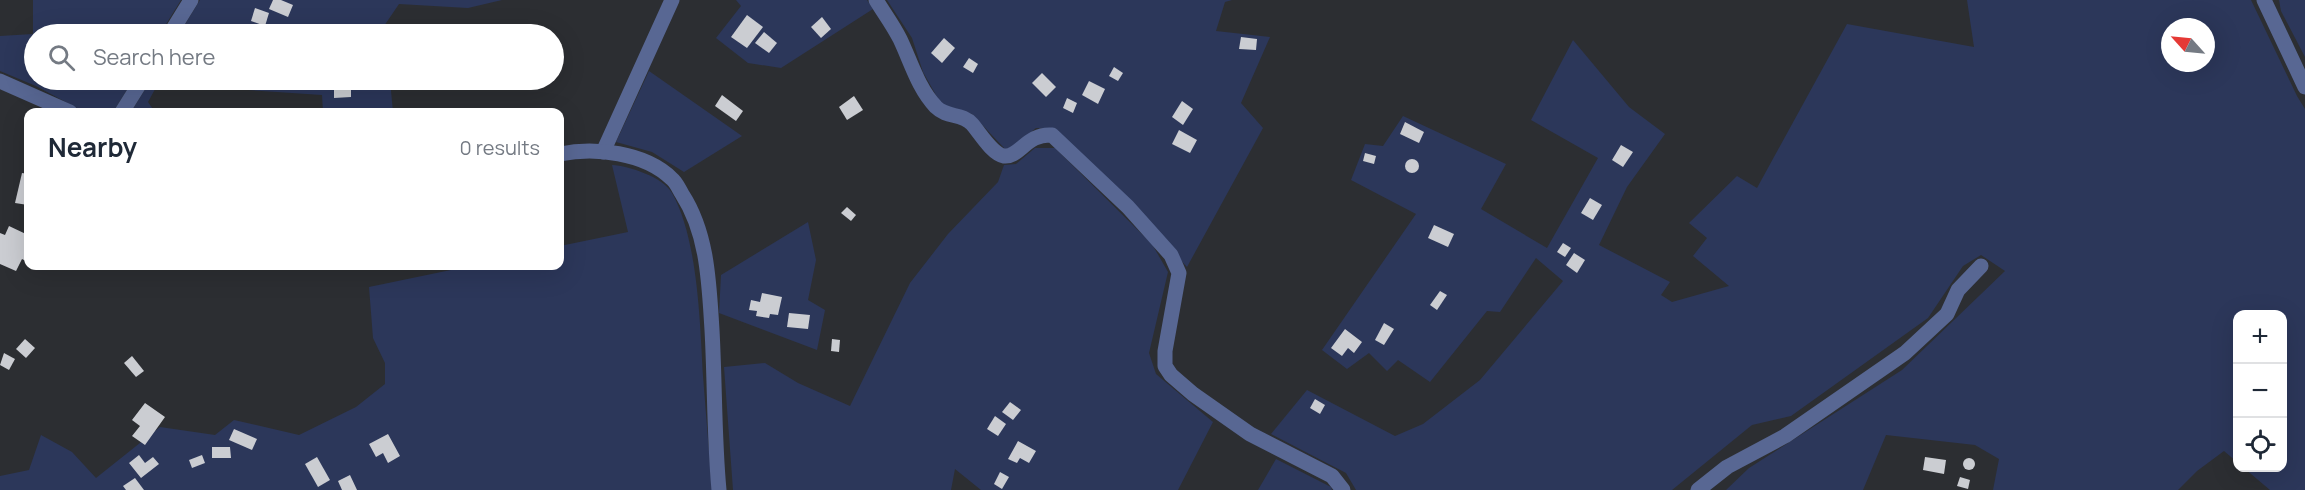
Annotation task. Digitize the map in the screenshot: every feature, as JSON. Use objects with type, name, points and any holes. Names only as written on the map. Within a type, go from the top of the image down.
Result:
[{"type":"street","points":[[176,24],[191,0]]},
{"type":"street","points":[[603,152],[672,0]]},
{"type":"street","points":[[876,0],[891,22],[920,85],[941,112],[970,121],[994,150],[1006,156],[1013,155],[1032,139],[1053,135],[1128,207],[1171,255],[1179,273],[1165,351],[1165,366],[1171,375],[1193,394],[1250,434],[1332,476],[1343,490]]},
{"type":"street","points":[[2264,0],[2305,87]]},
{"type":"street","points":[[0,81],[61,108]]},
{"type":"street","points":[[124,108],[136,90]]},
{"type":"street","points":[[564,154],[603,152],[636,159],[655,167],[673,179],[687,201],[702,236],[710,289],[719,490]]},
{"type":"street","points":[[1698,490],[1727,467],[1785,436],[1905,353],[1947,314],[1958,290],[1981,266]]},
{"type":"shaded area","points":[[33,0],[181,0],[166,24],[33,24]]},
{"type":"shaded area","points":[[200,0],[502,0],[468,8],[399,4],[385,24],[185,24]]},
{"type":"shaded area","points":[[736,0],[867,0],[873,9],[781,68],[748,63],[716,38],[741,6]]},
{"type":"shaded area","points":[[887,0],[1232,0],[1225,2],[1216,31],[1270,37],[1241,103],[1263,128],[1187,267],[1055,128],[1036,128],[1013,147],[1005,149],[972,114],[941,104],[923,72],[912,38]]},
{"type":"shaded area","points":[[1967,0],[2251,0],[2305,109],[2305,490],[2270,490],[2249,472],[2287,472],[2287,310],[2233,310],[2233,459],[2224,451],[2197,471],[2178,490],[1993,490],[1999,459],[1975,445],[1886,435],[1863,490],[1726,490],[1749,468],[1902,370],[2005,271],[1981,255],[1963,266],[1928,318],[1791,416],[1752,425],[1672,490],[1356,490],[1346,473],[1271,434],[1307,390],[1395,436],[1423,424],[1480,380],[1563,281],[1536,258],[1500,312],[1487,311],[1430,382],[1398,360],[1387,371],[1369,353],[1347,369],[1322,350],[1416,214],[1351,180],[1365,144],[1383,146],[1403,116],[1506,164],[1481,209],[1547,248],[1598,158],[1531,120],[1573,40],[1629,107],[1665,134],[1627,187],[1599,245],[1670,282],[1661,295],[1672,302],[1729,286],[1693,256],[1707,238],[1689,223],[1737,176],[1757,188],[1847,24],[1974,47]]},
{"type":"shaded area","points":[[2279,0],[2305,0],[2305,57],[2281,11]]},
{"type":"shaded area","points":[[24,35],[24,81],[0,71],[0,36]]},
{"type":"shaded area","points":[[649,71],[742,136],[684,172],[652,152],[616,142]]},
{"type":"shaded area","points":[[43,90],[127,90],[116,108],[77,108]]},
{"type":"shaded area","points":[[145,90],[155,90],[148,102],[152,108],[134,108]]},
{"type":"shaded area","points":[[248,90],[391,90],[393,108],[323,108],[322,95]]},
{"type":"shaded area","points":[[1035,148],[1055,148],[1152,244],[1168,272],[1149,353],[1156,374],[1213,422],[1178,490],[981,490],[955,469],[951,490],[733,490],[724,367],[765,363],[798,383],[850,406],[910,283],[948,234],[998,182],[1004,165],[1016,164]]},
{"type":"shaded area","points":[[612,165],[654,177],[668,187],[681,212],[692,257],[699,307],[712,490],[0,490],[0,476],[29,470],[41,435],[72,452],[96,478],[160,427],[215,435],[234,420],[299,435],[356,407],[385,384],[385,363],[373,338],[369,287],[451,270],[564,270],[564,245],[628,232]]},
{"type":"shaded area","points":[[808,222],[816,260],[808,300],[825,310],[817,350],[719,313],[721,275]]},
{"type":"shaded area","points":[[1276,459],[1331,487],[1332,490],[1258,490]]},
{"type":"building","points":[[273,0],[281,0],[293,5],[288,17],[269,9]]},
{"type":"building","points":[[255,8],[269,13],[266,24],[251,21]]},
{"type":"building","points":[[747,15],[763,27],[747,48],[731,37]]},
{"type":"building","points":[[822,17],[831,29],[821,38],[811,27]]},
{"type":"building","points":[[764,32],[777,43],[769,53],[755,43]]},
{"type":"building","points":[[1241,37],[1257,39],[1256,50],[1239,49]]},
{"type":"building","points":[[944,38],[955,48],[942,63],[931,53]]},
{"type":"building","points":[[969,58],[978,64],[973,73],[963,67]]},
{"type":"building","points":[[1114,67],[1123,73],[1118,81],[1109,76]]},
{"type":"building","points":[[1042,73],[1056,87],[1046,97],[1032,83]]},
{"type":"building","points":[[1089,81],[1105,89],[1098,104],[1082,95]]},
{"type":"building","points":[[334,90],[351,90],[351,97],[334,98]]},
{"type":"building","points":[[722,95],[743,111],[736,121],[715,106]]},
{"type":"building","points":[[854,96],[863,110],[847,120],[839,107]]},
{"type":"building","points":[[1067,98],[1077,103],[1073,113],[1063,108]]},
{"type":"building","points":[[1182,101],[1193,109],[1183,125],[1172,117]]},
{"type":"building","points":[[1405,122],[1424,132],[1419,143],[1400,134]]},
{"type":"building","points":[[1179,130],[1197,140],[1190,153],[1172,144]]},
{"type":"building","points":[[1621,145],[1633,152],[1623,167],[1612,160]]},
{"type":"building","points":[[1365,153],[1376,156],[1374,164],[1363,161]]},
{"type":"building","points":[[1412,159],[1417,161],[1419,166],[1417,171],[1412,173],[1407,171],[1405,166],[1407,161]]},
{"type":"building","points":[[22,173],[24,173],[24,204],[15,203]]},
{"type":"building","points":[[1590,198],[1602,205],[1593,220],[1581,213]]},
{"type":"building","points":[[847,207],[856,215],[851,221],[841,213]]},
{"type":"building","points":[[1434,225],[1454,234],[1448,247],[1428,238]]},
{"type":"building","points":[[9,226],[24,233],[24,260],[22,259],[16,271],[0,264],[0,233],[5,235]]},
{"type":"building","points":[[1563,243],[1571,248],[1565,257],[1557,252]]},
{"type":"building","points":[[1574,253],[1585,260],[1577,273],[1566,265]]},
{"type":"building","points":[[1440,291],[1447,295],[1437,310],[1430,305]]},
{"type":"building","points":[[762,293],[782,297],[778,315],[770,314],[769,318],[756,316],[757,311],[749,310],[751,300],[760,302]]},
{"type":"building","points":[[789,313],[810,315],[808,329],[787,327]]},
{"type":"building","points":[[1384,323],[1394,329],[1384,345],[1375,340]]},
{"type":"building","points":[[1345,329],[1362,342],[1354,353],[1348,348],[1342,356],[1331,348]]},
{"type":"building","points":[[25,339],[35,348],[26,358],[16,349]]},
{"type":"building","points":[[832,339],[840,340],[839,352],[831,351]]},
{"type":"building","points":[[4,353],[15,359],[9,370],[0,365]]},
{"type":"building","points":[[132,356],[144,371],[136,377],[124,363]]},
{"type":"building","points":[[1315,399],[1325,405],[1320,414],[1310,408]]},
{"type":"building","points":[[1010,402],[1021,410],[1013,420],[1002,412]]},
{"type":"building","points":[[145,403],[165,417],[145,445],[132,436],[140,426],[132,420]]},
{"type":"building","points":[[995,416],[1006,424],[998,436],[987,429]]},
{"type":"building","points":[[234,429],[257,439],[252,450],[229,440]]},
{"type":"building","points":[[388,434],[400,456],[388,463],[383,453],[376,457],[369,444]]},
{"type":"building","points":[[1018,441],[1036,451],[1029,463],[1020,458],[1017,463],[1008,459]]},
{"type":"building","points":[[212,447],[230,447],[231,458],[212,458]]},
{"type":"building","points":[[139,455],[145,463],[153,457],[159,464],[141,478],[129,463]]},
{"type":"building","points":[[202,455],[205,463],[192,468],[189,460]]},
{"type":"building","points":[[317,457],[330,480],[318,487],[305,464]]},
{"type":"building","points":[[1925,457],[1946,460],[1944,474],[1923,470]]},
{"type":"building","points":[[1969,458],[1975,464],[1969,470],[1963,464]]},
{"type":"building","points":[[1000,472],[1009,477],[1002,489],[994,484]]},
{"type":"building","points":[[350,475],[357,490],[342,490],[338,481]]},
{"type":"building","points":[[1960,477],[1970,480],[1968,489],[1957,486]]},
{"type":"building","points":[[135,478],[144,490],[126,490],[123,486]]}]
